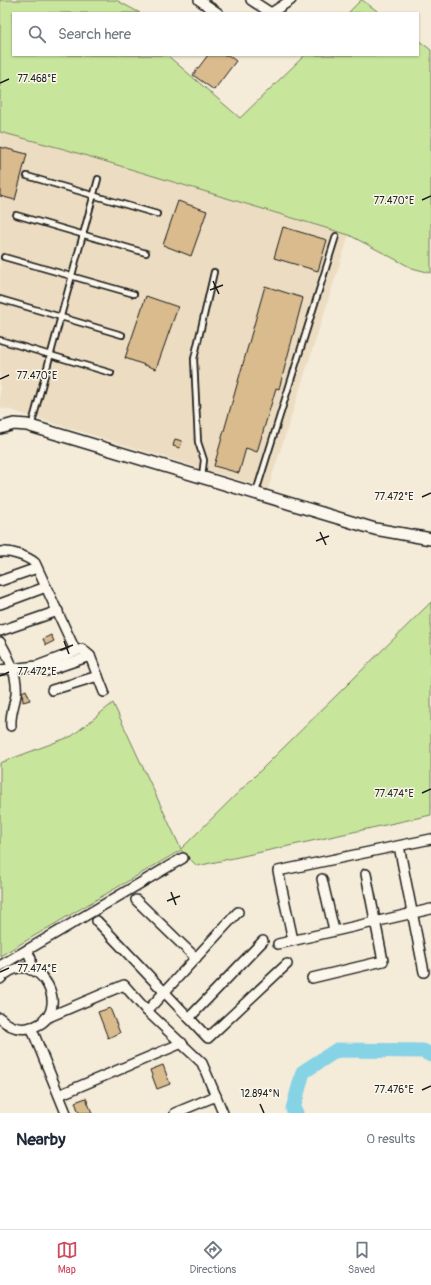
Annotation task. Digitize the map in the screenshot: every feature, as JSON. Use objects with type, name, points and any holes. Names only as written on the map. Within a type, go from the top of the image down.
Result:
[{"type":"street","points":[[198,0],[216,12]]},
{"type":"street","points":[[251,0],[269,12]]},
{"type":"street","points":[[273,12],[291,0]]},
{"type":"street","points":[[3,426],[20,424],[375,529],[431,539]]},
{"type":"street","points":[[0,552],[7,552],[26,557],[35,563],[75,650]]},
{"type":"street","points":[[0,581],[37,568]]},
{"type":"street","points":[[0,604],[46,587]]},
{"type":"street","points":[[0,631],[58,611]]},
{"type":"street","points":[[0,642],[12,667],[16,695],[10,716],[11,726]]},
{"type":"street","points":[[0,670],[12,667],[37,666],[75,650],[85,650],[90,656],[104,692]]},
{"type":"street","points":[[46,671],[90,656]]},
{"type":"street","points":[[52,690],[98,676]]},
{"type":"street","points":[[293,940],[278,870],[431,839]]},
{"type":"street","points":[[399,846],[424,972]]},
{"type":"street","points":[[0,966],[183,858]]},
{"type":"street","points":[[312,978],[383,961],[366,874]]},
{"type":"street","points":[[322,879],[334,930]]},
{"type":"street","points":[[136,900],[196,958]]},
{"type":"street","points":[[278,944],[334,930],[431,910]]},
{"type":"street","points":[[147,1011],[238,912]]},
{"type":"street","points":[[97,921],[208,1038],[287,964]]},
{"type":"street","points":[[189,1018],[263,941]]},
{"type":"street","points":[[27,950],[31,959],[31,970]]},
{"type":"street","points":[[0,979],[15,970],[31,970],[44,978],[51,989],[51,1008],[44,1019]]},
{"type":"street","points":[[0,1018],[5,1023],[16,1028],[31,1027],[44,1019],[124,986],[147,1011],[202,1063],[223,1113]]},
{"type":"street","points":[[31,1027],[66,1113]]},
{"type":"street","points":[[59,1095],[182,1044]]},
{"type":"street","points":[[175,1113],[216,1096]]},
{"type":"lane","points":[[27,176],[157,214]]},
{"type":"lane","points":[[31,427],[98,179]]},
{"type":"lane","points":[[16,215],[146,253]]},
{"type":"lane","points":[[255,493],[336,236]]},
{"type":"lane","points":[[4,257],[134,294]]},
{"type":"lane","points":[[202,477],[204,460],[198,442],[194,359],[214,272]]},
{"type":"lane","points":[[0,299],[122,335]]},
{"type":"lane","points":[[0,340],[111,373]]},
{"type":"shaded area","points":[[0,132],[64,149],[349,235],[268,489],[0,408]]},
{"type":"green space","points":[[0,0],[116,0],[138,12],[12,12],[12,56],[168,56],[240,118],[304,56],[419,56],[419,41],[431,50],[431,273],[412,268],[349,235],[64,149],[0,132]]},
{"type":"green space","points":[[362,0],[379,12],[349,12]]},
{"type":"green space","points":[[431,602],[431,815],[197,866],[181,850],[0,956],[0,763],[72,736],[113,703],[181,849]]},
{"type":"building","points":[[207,56],[229,56],[236,61],[214,90],[193,75]]},
{"type":"building","points":[[0,147],[27,154],[15,200],[0,196]]},
{"type":"building","points":[[178,201],[207,211],[191,256],[163,245]]},
{"type":"building","points":[[283,227],[327,240],[318,271],[274,258]]},
{"type":"building","points":[[265,286],[303,298],[279,389],[276,388],[257,452],[246,448],[239,473],[214,466]]},
{"type":"building","points":[[146,296],[178,307],[156,369],[125,358]]},
{"type":"building","points":[[175,439],[182,441],[180,448],[173,446]]},
{"type":"building","points":[[51,635],[54,641],[46,645],[43,639]]},
{"type":"building","points":[[26,690],[30,700],[23,702],[22,692]]},
{"type":"building","points":[[110,1008],[120,1033],[108,1038],[98,1012]]},
{"type":"building","points":[[163,1065],[170,1084],[157,1089],[150,1070]]},
{"type":"building","points":[[86,1098],[92,1113],[79,1113],[75,1102]]},
{"type":"waterway","points":[[296,1113],[293,1109],[303,1072],[337,1050],[423,1051],[431,1055]]}]
